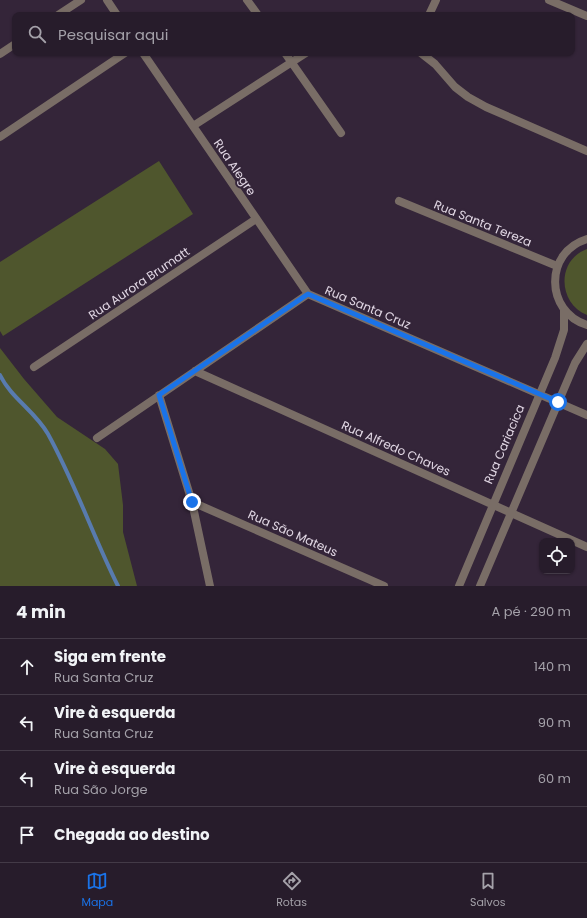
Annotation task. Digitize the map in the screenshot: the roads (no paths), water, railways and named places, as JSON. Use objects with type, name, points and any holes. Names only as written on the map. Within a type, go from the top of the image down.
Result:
[{"type":"street","points":[[63,12],[81,0]]},
{"type":"street","points":[[107,0],[115,12]]},
{"type":"street","points":[[247,0],[256,12]]},
{"type":"street","points":[[430,12],[436,0]]},
{"type":"street","points":[[549,0],[587,16]]},
{"type":"street","points":[[0,54],[12,46]]},
{"type":"street","points":[[0,137],[121,56]]},
{"type":"street","name":"Rua Alegre","points":[[145,56],[308,294]]},
{"type":"street","points":[[286,56],[341,132]]},
{"type":"street","points":[[193,126],[301,56]]},
{"type":"street","points":[[425,56],[435,64],[455,87],[468,97],[486,107],[587,151]]},
{"type":"street","name":"Rua Santa Tereza","points":[[400,201],[557,266]]},
{"type":"street","name":"Rua Aurora Brumatt","points":[[34,367],[256,219]]},
{"type":"street","points":[[587,239],[570,248],[557,266],[554,277],[558,300],[564,310],[572,318],[587,326]]},
{"type":"street","name":"Rua Santa Cruz","points":[[97,438],[308,294],[587,415]]},
{"type":"street","name":"Rua Cariacica","points":[[459,586],[491,505],[560,344],[565,321],[564,310]]},
{"type":"street","points":[[480,586],[575,363],[587,344]]},
{"type":"street","name":"Rua Alfredo Chaves","points":[[195,371],[587,547]]},
{"type":"street","points":[[159,395],[192,502],[210,586]]},
{"type":"street","name":"Rua São Mateus","points":[[192,502],[384,586]]},
{"type":"waterway","points":[[0,375],[10,391],[37,418],[48,434],[67,471],[118,586]]}]
